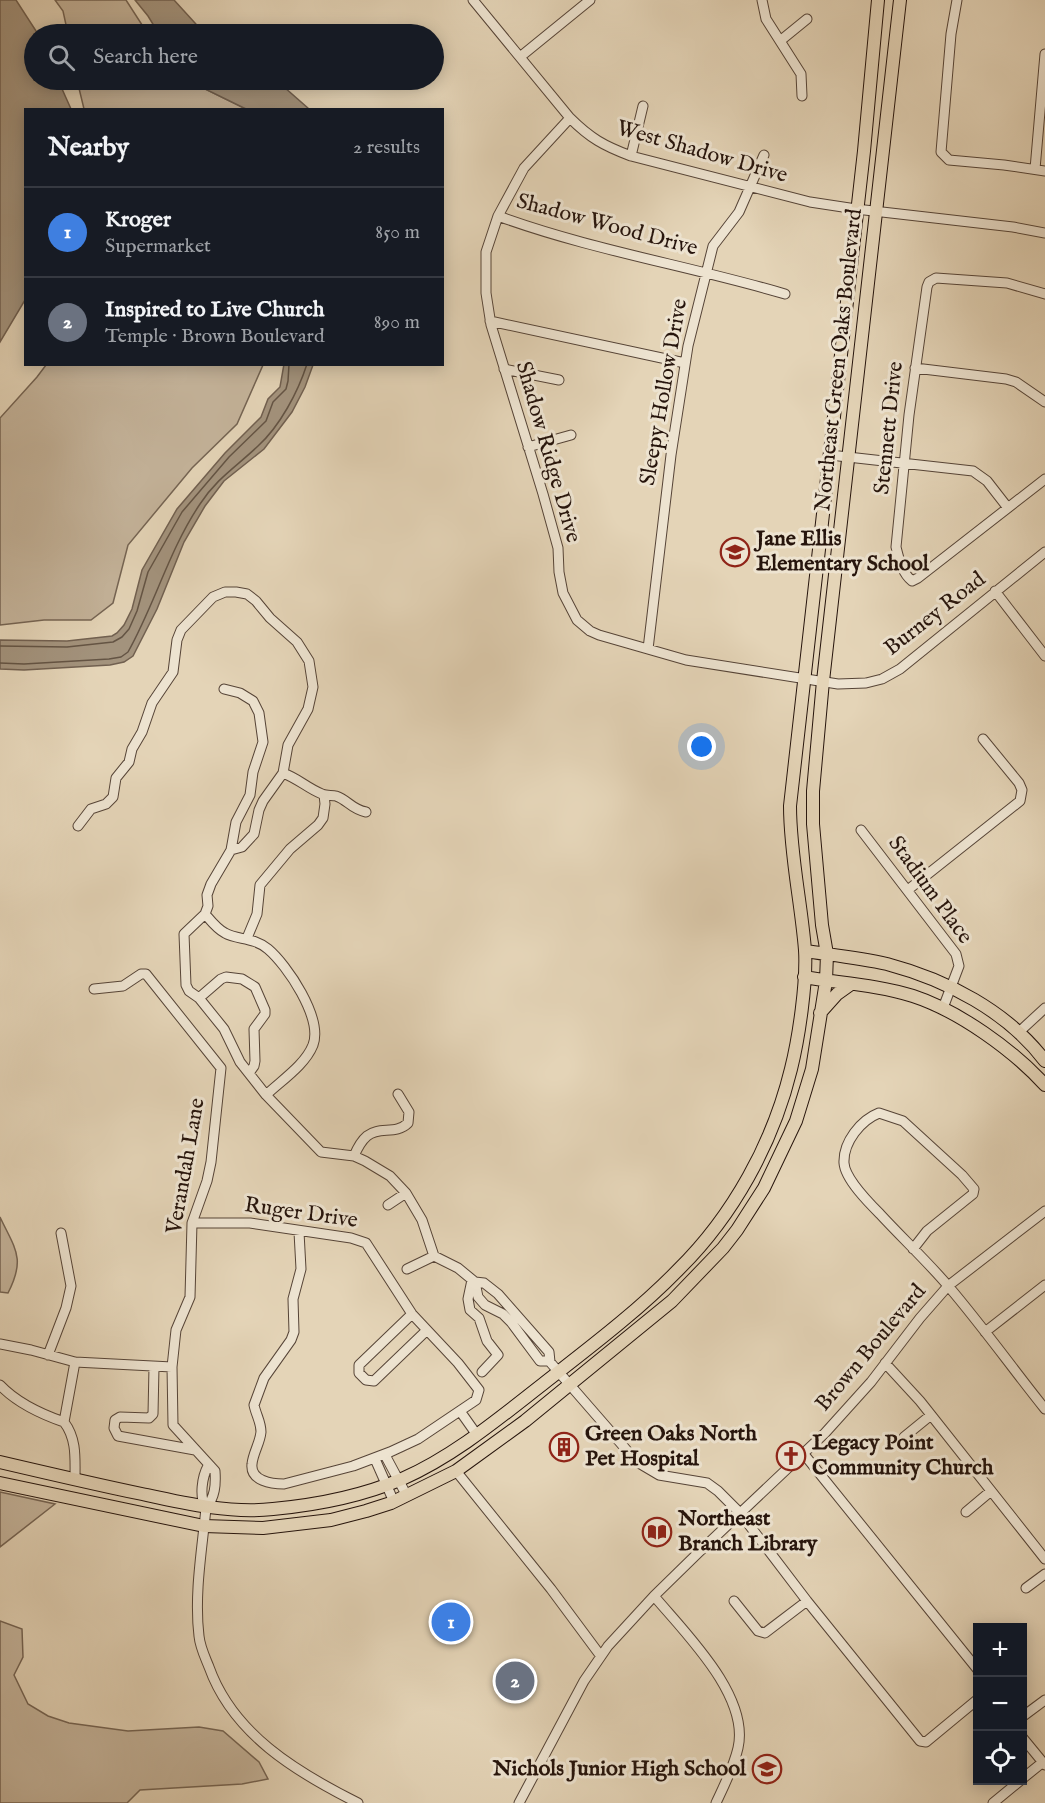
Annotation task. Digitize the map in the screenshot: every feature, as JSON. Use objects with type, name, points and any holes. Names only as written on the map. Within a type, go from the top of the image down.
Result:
[{"type":"main road","name":"Northeast Green Oaks Boulevard","points":[[0,1462],[206,1508],[270,1510],[350,1496],[399,1480],[445,1457],[477,1435],[650,1297],[680,1269],[709,1236],[748,1177],[768,1138],[792,1068],[800,1021],[805,951],[792,852],[790,806],[878,0]]},
{"type":"main road","name":"Northeast Green Oaks Boulevard","points":[[0,1483],[204,1526],[264,1528],[312,1523],[394,1502],[456,1472],[492,1446],[672,1301],[723,1248],[764,1188],[796,1120],[812,1069],[826,981],[827,954],[822,925],[813,824],[813,791],[823,681],[900,0]]},
{"type":"main road","points":[[822,925],[838,947],[854,958]]},
{"type":"main road","points":[[805,951],[888,965],[951,988],[979,1002],[1019,1032],[1045,1061]]},
{"type":"main road","points":[[804,977],[911,996],[943,1008],[1008,1052],[1045,1085]]},
{"type":"main road","points":[[820,1014],[837,994],[851,984]]},
{"type":"street","name":"West Shadow Drive","points":[[473,0],[570,118],[584,132],[605,147],[631,156],[810,202],[1045,233]]},
{"type":"street","points":[[520,57],[590,0]]},
{"type":"street","points":[[762,0],[766,19],[801,74],[802,96]]},
{"type":"street","points":[[957,0],[951,34],[941,152],[949,160],[1045,171]]},
{"type":"street","points":[[780,41],[807,19]]},
{"type":"street","points":[[1035,169],[1045,54]]},
{"type":"street","points":[[631,156],[643,106]]},
{"type":"street","name":"Shadow Ridge Drive","points":[[570,118],[524,168],[498,216],[486,252],[486,293],[490,321],[558,548],[559,572],[563,593],[570,611],[590,631],[648,650],[686,660],[805,679]]},
{"type":"street","name":"Sleepy Hollow Drive","points":[[648,650],[671,455],[685,363],[706,272],[713,246],[739,212],[765,155]]},
{"type":"street","name":"Shadow Wood Drive","points":[[498,216],[546,233],[785,294]]},
{"type":"street","name":"Stennett Drive","points":[[1008,508],[912,581],[908,578],[896,547],[915,368],[927,287],[934,279],[1007,284],[1045,294]]},
{"type":"street","points":[[490,321],[685,363]]},
{"type":"street","points":[[915,368],[1006,379],[1016,382],[1045,402]]},
{"type":"street","points":[[504,369],[559,380]]},
{"type":"street","points":[[528,447],[571,435]]},
{"type":"street","points":[[830,455],[973,471],[987,481],[1008,508],[1045,479]]},
{"type":"street","name":"Burney Road","points":[[805,679],[856,685],[889,676],[1045,552]]},
{"type":"street","points":[[995,591],[1045,656]]},
{"type":"street","points":[[78,826],[91,809],[106,804],[112,797],[116,778],[129,762],[152,704],[172,672],[177,640],[181,630],[208,601],[225,592],[247,594],[297,642],[309,661],[313,687],[308,709],[288,745],[283,773],[263,801],[254,834],[242,847],[231,850]]},
{"type":"street","points":[[224,689],[240,693],[252,701],[259,713],[263,742],[249,795],[236,822],[231,850],[211,884],[205,914],[186,930],[183,940],[186,985],[228,1036],[240,1062],[266,1095],[321,1152],[354,1156],[390,1176],[406,1193],[422,1221],[434,1256],[458,1268],[473,1281],[484,1283],[510,1305],[549,1352],[549,1361],[637,1462],[659,1474],[707,1484],[718,1491],[740,1513],[922,1742],[926,1742],[973,1703]]},
{"type":"street","points":[[909,890],[1020,801],[1022,790],[1019,783],[982,740]]},
{"type":"street","points":[[283,773],[300,779],[307,787],[324,795],[337,796],[355,809],[366,812]]},
{"type":"street","points":[[247,938],[257,914],[260,885],[290,849],[323,818],[324,795]]},
{"type":"street","name":"Stadium Place","points":[[861,830],[956,954],[959,966],[943,1008]]},
{"type":"street","points":[[205,914],[226,934],[247,938],[267,948],[300,990],[314,1022],[313,1045],[303,1060],[266,1095]]},
{"type":"street","name":"Verandah Lane","points":[[94,989],[123,986],[141,974],[146,974],[221,1068],[211,1162],[207,1181],[192,1223],[190,1297],[176,1330],[172,1367],[173,1425],[208,1466],[204,1473],[202,1492],[202,1502],[206,1508],[198,1603],[200,1644],[218,1691],[259,1742],[281,1758],[357,1803]]},
{"type":"street","points":[[199,998],[226,977],[242,979],[255,987],[265,1014],[254,1029],[255,1061],[249,1073]]},
{"type":"street","points":[[1019,1032],[1045,1008]]},
{"type":"street","points":[[354,1156],[366,1136],[373,1132],[397,1130],[408,1123],[409,1112],[398,1094]]},
{"type":"street","points":[[913,1248],[935,1224],[973,1194],[974,1189],[962,1175],[903,1121],[883,1113],[867,1119],[856,1130],[846,1152],[844,1162],[847,1172],[863,1196],[948,1286],[1045,1409]]},
{"type":"street","points":[[388,1205],[406,1193]]},
{"type":"street","name":"Brown Boulevard","points":[[519,1803],[600,1655],[654,1596],[847,1410],[948,1286],[1045,1211]]},
{"type":"street","name":"Ruger Drive","points":[[192,1223],[250,1223],[351,1238],[366,1243],[412,1314],[477,1386],[478,1397],[460,1411]]},
{"type":"street","points":[[299,1232],[301,1269],[293,1299],[294,1332],[291,1340],[264,1378],[254,1400],[261,1432],[251,1464],[255,1475],[264,1481],[284,1484],[375,1459],[418,1439],[460,1411],[477,1435]]},
{"type":"street","points":[[48,1354],[66,1308],[71,1286],[61,1233]]},
{"type":"street","points":[[408,1269],[434,1256]]},
{"type":"street","points":[[473,1281],[478,1297],[485,1305],[503,1314],[512,1322],[540,1361],[549,1361]]},
{"type":"street","points":[[473,1281],[468,1299],[470,1310],[479,1318],[487,1341],[498,1355],[482,1372]]},
{"type":"street","points":[[985,1332],[1045,1286]]},
{"type":"street","points":[[412,1314],[359,1365],[359,1373],[366,1380],[374,1381],[426,1331]]},
{"type":"street","points":[[0,1344],[75,1362],[172,1367]]},
{"type":"street","points":[[64,1422],[75,1362]]},
{"type":"street","points":[[885,1364],[931,1415],[1045,1558]]},
{"type":"street","points":[[154,1367],[153,1414],[149,1418],[120,1417],[115,1420],[116,1433],[118,1436],[195,1449]]},
{"type":"street","points":[[0,1385],[22,1403],[64,1422],[73,1436],[75,1479]]},
{"type":"street","points":[[904,1437],[931,1415]]},
{"type":"street","points":[[803,1453],[973,1664]]},
{"type":"street","points":[[385,1455],[407,1496]]},
{"type":"street","points":[[375,1459],[394,1502]]},
{"type":"street","points":[[456,1472],[551,1588],[600,1655]]},
{"type":"street","points":[[966,1512],[991,1491]]},
{"type":"street","points":[[1026,1588],[1045,1574]]},
{"type":"street","points":[[654,1596],[717,1674],[730,1694],[736,1709],[739,1725],[738,1748],[716,1803]]},
{"type":"street","points":[[734,1601],[758,1631],[765,1633],[807,1600]]},
{"type":"street","points":[[1027,1714],[1045,1700]]},
{"type":"street","points":[[1027,1742],[1044,1764],[1027,1776]]},
{"type":"street","points":[[993,1803],[1016,1785]]},
{"type":"shaded area","points":[[55,0],[126,0],[141,24],[66,24],[63,11]]},
{"type":"shaded area","points":[[79,90],[207,90],[244,108],[84,108]]},
{"type":"shaded area","points":[[45,366],[263,366],[237,424],[192,468],[128,545],[113,603],[91,620],[44,620],[0,625],[0,418]]},
{"type":"shaded area","points":[[0,1217],[14,1246],[17,1262],[8,1293],[0,1292]]},
{"type":"shaded area","points":[[0,1492],[55,1504],[0,1547]]},
{"type":"shaded area","points":[[0,1621],[22,1629],[23,1657],[14,1675],[28,1704],[48,1716],[69,1723],[128,1731],[199,1727],[223,1731],[259,1762],[268,1779],[242,1784],[140,1790],[127,1803],[0,1803]]},
{"type":"water","points":[[0,0],[16,0],[32,24],[24,24],[24,90],[62,90],[71,108],[24,108],[24,302],[0,342]]},
{"type":"water","points":[[135,0],[174,0],[196,24],[153,24]]},
{"type":"water","points":[[207,90],[287,90],[308,108],[244,108]]},
{"type":"water","points":[[284,366],[313,366],[292,412],[264,449],[224,481],[205,506],[184,542],[157,609],[133,656],[124,662],[110,665],[24,670],[0,669],[0,640],[67,641],[112,636],[117,633],[132,609],[142,570],[177,509],[225,453],[261,417],[268,399],[280,387]]},
{"type":"place","name":"Jane Ellis Elementary School","points":[[735,552]]},
{"type":"place","name":"Green Oaks North Pet Hospital","points":[[564,1447]]},
{"type":"place","name":"Legacy Point Community Church","points":[[791,1456]]},
{"type":"place","name":"Northeast Branch Library","points":[[657,1532]]},
{"type":"place","name":"Kroger","points":[[451,1622]]},
{"type":"place","name":"Inspired to Live Church","points":[[515,1681]]},
{"type":"place","name":"Nichols Junior High School","points":[[767,1769]]}]
